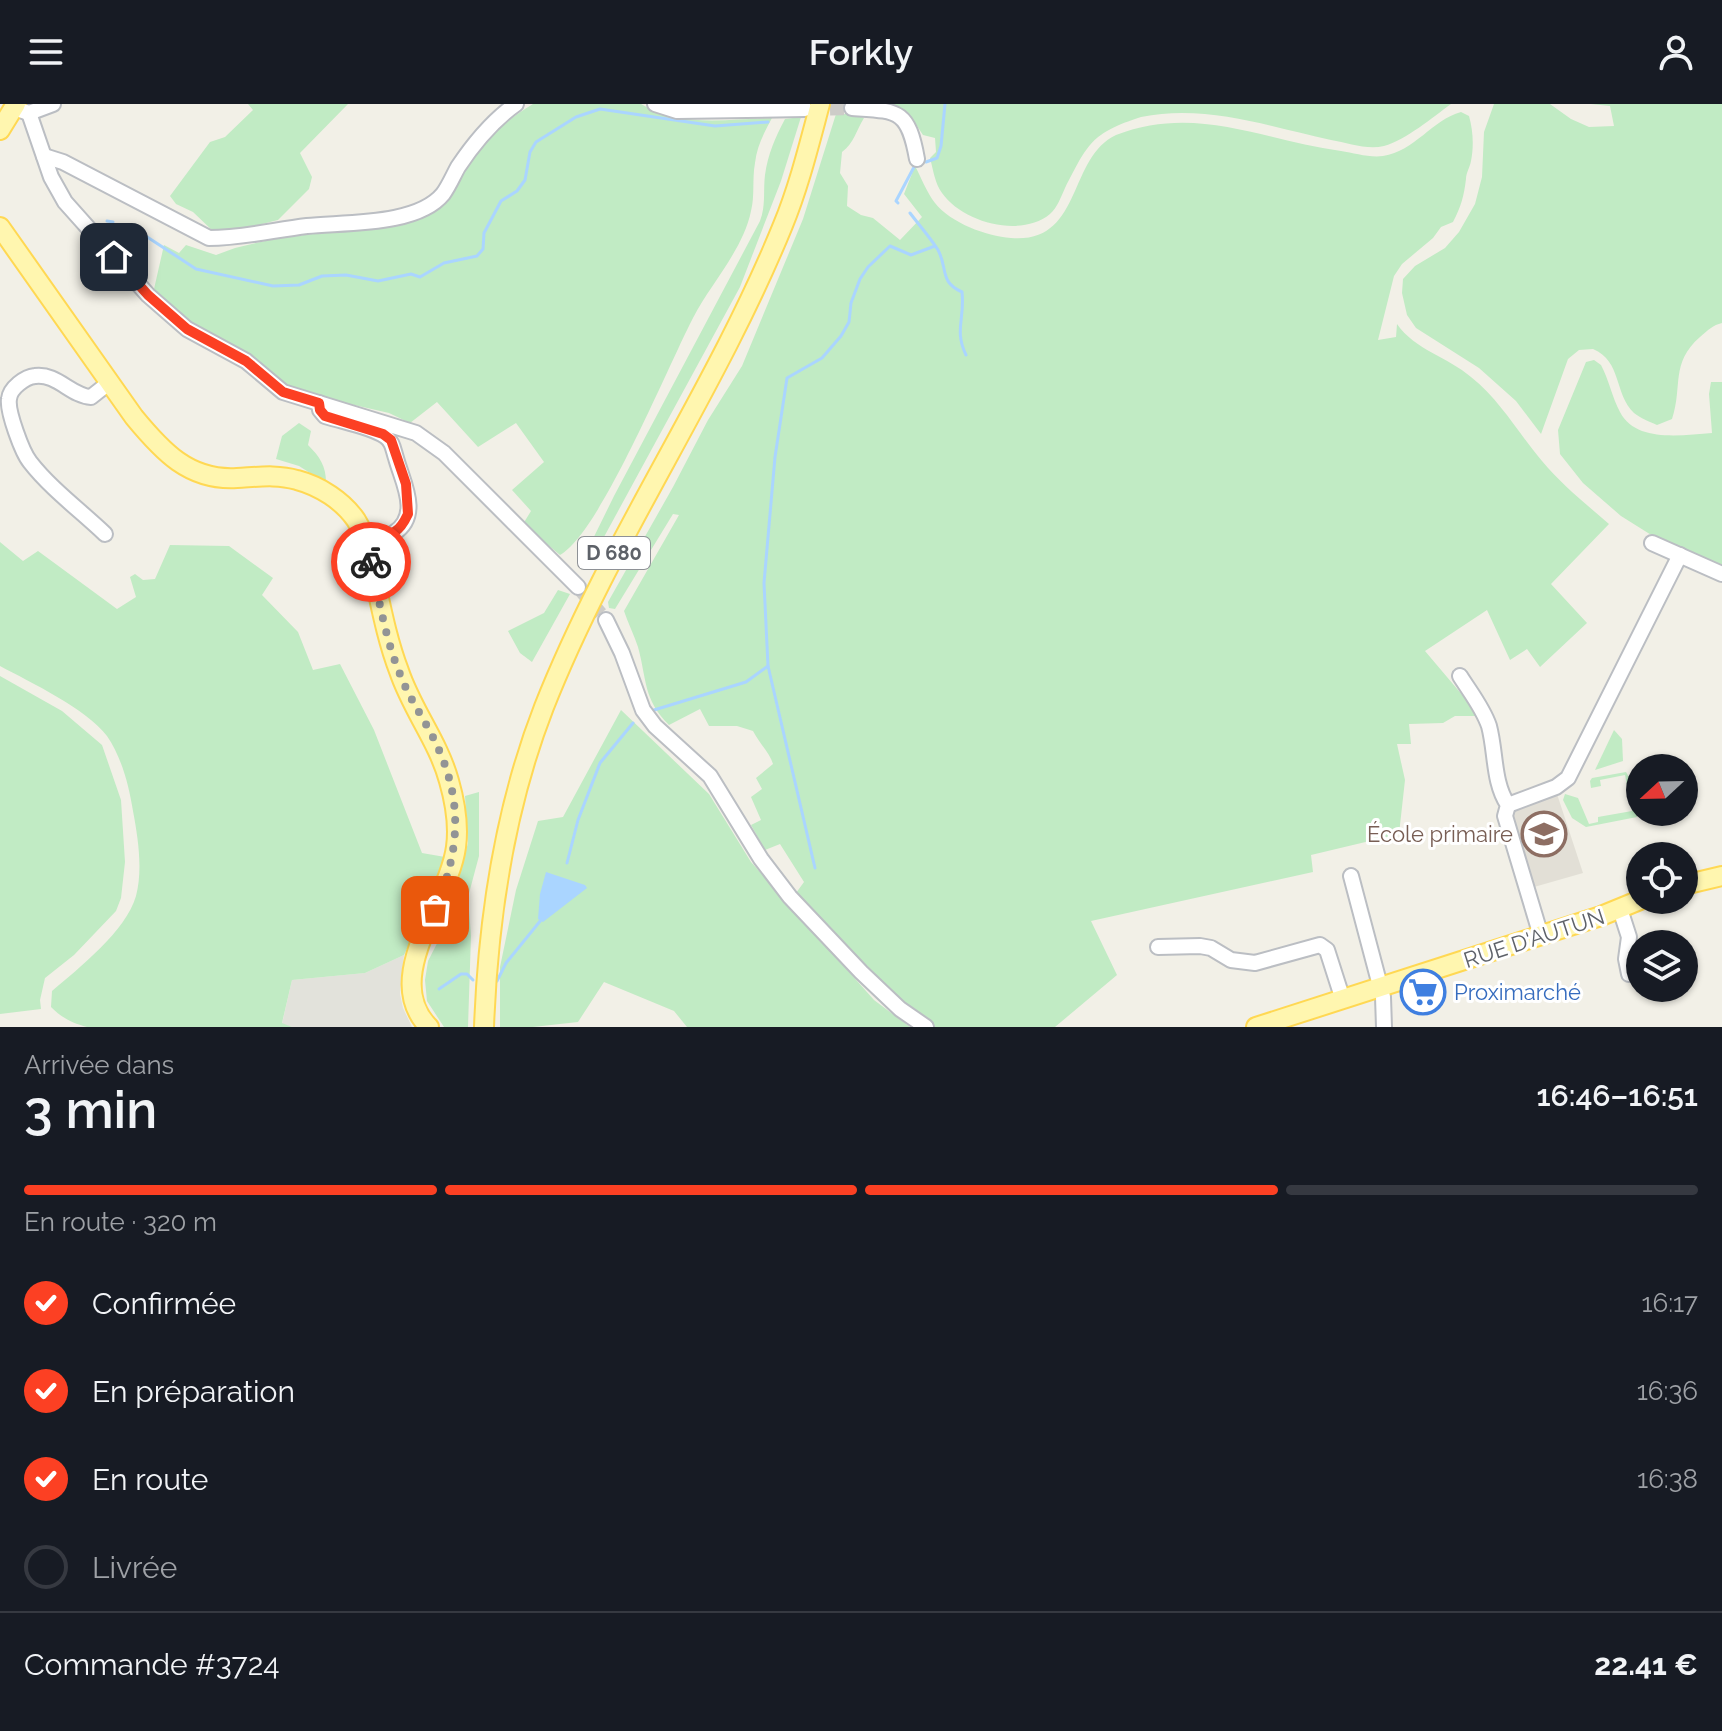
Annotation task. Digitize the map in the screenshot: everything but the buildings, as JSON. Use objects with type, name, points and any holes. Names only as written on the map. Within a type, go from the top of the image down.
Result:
[{"type":"main road","name":"D 680","points":[[484,1027],[489,946],[498,886],[524,768],[543,710],[608,565],[759,280],[784,222],[813,107]]},
{"type":"main road","points":[[0,227],[149,435],[178,462],[197,474],[216,479],[275,475],[298,480],[333,497],[355,519],[363,535],[399,673],[439,751],[457,815],[456,847],[447,882],[420,941],[411,970],[412,999],[429,1027]]},
{"type":"main road","points":[[1698,882],[1722,876]]},
{"type":"main road","name":"RUE D'AUTUN","points":[[1256,1027],[1626,906]]},
{"type":"street","points":[[53,104],[14,114],[44,156],[65,202],[148,295],[187,329],[246,361],[283,392],[416,433],[444,453],[578,587]]},
{"type":"street","points":[[44,156],[63,162],[209,238],[233,238],[308,226],[387,219],[427,206],[442,196],[478,139],[501,114],[516,104]]},
{"type":"street","points":[[655,104],[677,111],[813,107]]},
{"type":"street","points":[[852,108],[890,111],[898,115],[912,133],[917,159]]},
{"type":"street","points":[[105,534],[28,460],[9,409],[9,398],[12,390],[28,377],[38,375],[86,397],[91,397],[110,382]]},
{"type":"street","points":[[319,403],[325,416],[383,434],[391,440],[406,484],[409,505],[404,522],[394,533],[385,536],[363,535]]},
{"type":"street","points":[[1652,543],[1722,574]]},
{"type":"street","points":[[1508,805],[1556,787],[1568,778],[1680,555]]},
{"type":"street","points":[[606,620],[643,710],[655,726],[710,776],[761,859],[790,897],[861,972],[900,1009],[926,1027]]},
{"type":"street","points":[[1460,676],[1489,726],[1499,785],[1508,805],[1505,816],[1541,936]]},
{"type":"street","points":[[1351,876],[1383,997],[1384,1027]]},
{"type":"street","points":[[1620,909],[1627,930]]},
{"type":"street","points":[[1158,947],[1200,946],[1211,948],[1231,960],[1255,963],[1320,945],[1327,950],[1343,1000]]},
{"type":"shaded area","name":"École primaire","points":[[1557,794],[1583,873],[1534,887],[1512,814],[1515,807]]},
{"type":"shaded area","points":[[404,955],[400,994],[412,1027],[292,1027],[282,1024],[292,980],[365,973]]},
{"type":"green space","points":[[248,104],[348,104],[300,153],[312,177],[309,189],[278,220],[215,233],[170,196],[210,142],[225,137],[253,110]]},
{"type":"green space","points":[[533,104],[641,104],[656,112],[688,119],[772,118],[757,151],[752,205],[741,239],[693,318],[613,483],[576,540],[560,555],[523,524],[531,511],[512,490],[544,462],[516,423],[478,447],[437,402],[410,423],[389,413],[315,396],[288,386],[255,358],[193,328],[154,289],[164,245],[179,253],[186,245],[216,255],[269,240],[332,231],[445,201],[493,135]]},
{"type":"green space","points":[[893,104],[1451,104],[1401,139],[1378,147],[1358,146],[1213,115],[1189,113],[1141,117],[1111,129],[1093,142],[1050,214],[1038,221],[1009,226],[978,219],[951,204],[933,172],[930,158],[936,152],[935,138],[923,135],[911,117]]},
{"type":"green space","points":[[1494,104],[1550,104],[1589,127],[1614,126],[1610,106],[1591,104],[1722,104],[1722,323],[1700,337],[1685,356],[1672,419],[1657,425],[1636,415],[1623,397],[1609,361],[1593,349],[1579,350],[1568,359],[1541,434],[1516,401],[1479,368],[1416,328],[1407,315],[1402,293],[1403,279],[1415,266],[1445,248],[1459,232],[1475,204],[1482,177],[1484,132]]},
{"type":"green space","points":[[1461,112],[1469,116],[1473,144],[1460,206],[1453,222],[1441,227],[1433,238],[1402,264],[1394,276],[1378,340],[1396,337],[1397,324],[1422,347],[1471,377],[1500,407],[1550,470],[1609,524],[1551,584],[1587,623],[1540,667],[1527,649],[1510,660],[1487,610],[1425,651],[1480,716],[1455,716],[1443,723],[1409,724],[1411,744],[1397,744],[1405,780],[1399,834],[1311,855],[1313,872],[1091,921],[1117,975],[1055,1027],[934,1027],[903,1003],[796,893],[804,882],[780,844],[765,850],[751,825],[761,820],[751,797],[762,789],[756,778],[773,764],[753,731],[737,726],[709,726],[700,709],[669,725],[650,698],[638,647],[624,611],[679,515],[673,514],[615,609],[609,608],[608,602],[708,420],[742,366],[803,219],[836,114],[864,118],[852,141],[842,152],[840,173],[848,186],[847,206],[873,218],[900,240],[922,217],[904,194],[915,166],[935,203],[950,217],[1001,237],[1034,236],[1051,228],[1063,214],[1100,146],[1116,135],[1145,126],[1174,123],[1229,127],[1312,146],[1378,156],[1405,148],[1441,122]]},
{"type":"green space","points":[[801,117],[781,181],[740,287],[586,570],[585,555],[614,496],[760,221],[766,167],[778,133],[785,119]]},
{"type":"green space","points":[[1594,360],[1601,365],[1617,406],[1627,422],[1648,433],[1712,433],[1711,382],[1722,382],[1722,570],[1664,543],[1621,516],[1583,483],[1560,454],[1558,430],[1586,362]]},
{"type":"green space","points":[[299,423],[311,431],[308,445],[322,462],[326,483],[299,466],[276,459],[282,436]]},
{"type":"green space","points":[[0,542],[23,561],[38,551],[117,609],[136,597],[130,577],[135,574],[143,580],[155,579],[170,545],[229,546],[273,578],[262,595],[298,632],[313,670],[340,664],[374,730],[422,853],[445,857],[441,878],[404,955],[365,973],[292,980],[282,1023],[292,1027],[87,1027],[68,1020],[51,1007],[52,991],[100,948],[131,909],[138,886],[138,843],[127,782],[107,736],[72,706],[0,666]]},
{"type":"green space","points":[[558,590],[570,594],[532,662],[520,653],[508,631],[544,613]]},
{"type":"green space","points":[[0,676],[62,711],[102,745],[121,800],[125,862],[121,898],[116,911],[74,955],[45,978],[41,1009],[0,1014]]},
{"type":"green space","points":[[621,710],[709,794],[751,862],[874,1000],[910,1027],[687,1027],[674,1011],[604,982],[578,1022],[500,1027],[500,967],[516,890],[538,821],[563,817]]},
{"type":"green space","points":[[1614,730],[1622,739],[1623,761],[1595,770]]},
{"type":"green space","points":[[1626,772],[1626,780],[1625,775],[1600,780],[1601,786],[1591,788],[1592,778]]},
{"type":"green space","points":[[479,792],[479,856],[468,897],[471,936],[468,1027],[444,1027],[427,1001],[425,980],[428,961],[447,924],[468,843],[465,796]]},
{"type":"green space","points":[[1565,794],[1578,798],[1589,824],[1598,822],[1598,817],[1626,812],[1626,819],[1586,827],[1572,818],[1563,800]]},
{"type":"water","points":[[546,872],[587,888],[543,922],[538,919]]},
{"type":"waterway","points":[[926,162],[937,158],[941,146],[945,104]]},
{"type":"waterway","points":[[132,227],[196,269],[273,286],[299,285],[322,276],[346,275],[378,281],[411,274],[420,277],[444,263],[477,256],[483,249],[484,233],[501,201],[517,191],[525,180],[530,152],[536,142],[576,117],[600,109],[715,126],[768,122]]},
{"type":"waterway","points":[[898,203],[896,201],[914,167]]},
{"type":"waterway","points":[[910,213],[938,250],[950,284],[962,292],[960,331],[966,355]]},
{"type":"waterway","points":[[107,221],[113,222]]},
{"type":"waterway","points":[[815,868],[768,666],[764,583],[775,457],[787,378],[822,358],[841,336],[849,322],[851,303],[860,279],[890,246],[911,255],[935,246]]},
{"type":"waterway","points":[[654,710],[746,682],[768,666]]},
{"type":"waterway","points":[[567,863],[578,820],[600,763],[633,723]]},
{"type":"waterway","points":[[497,981],[506,963],[541,920]]},
{"type":"waterway","points":[[439,989],[461,974],[467,974],[473,980]]},
{"type":"tunnel","points":[[809,109],[852,108]]},
{"type":"tunnel","points":[[578,587],[606,620]]},
{"type":"way so far","points":[[371,562],[385,628],[399,673],[439,751],[457,815],[456,847],[447,882],[435,910]]},
{"type":"place","name":"École primaire","points":[[1544,834]]},
{"type":"place","name":"Proximarché","points":[[1423,992]]},
{"type":"route","points":[[114,257],[148,295],[187,329],[246,361],[283,392],[319,403],[325,416],[383,434],[391,440],[406,484],[408,514],[394,533],[385,536],[363,535],[371,562]]}]
